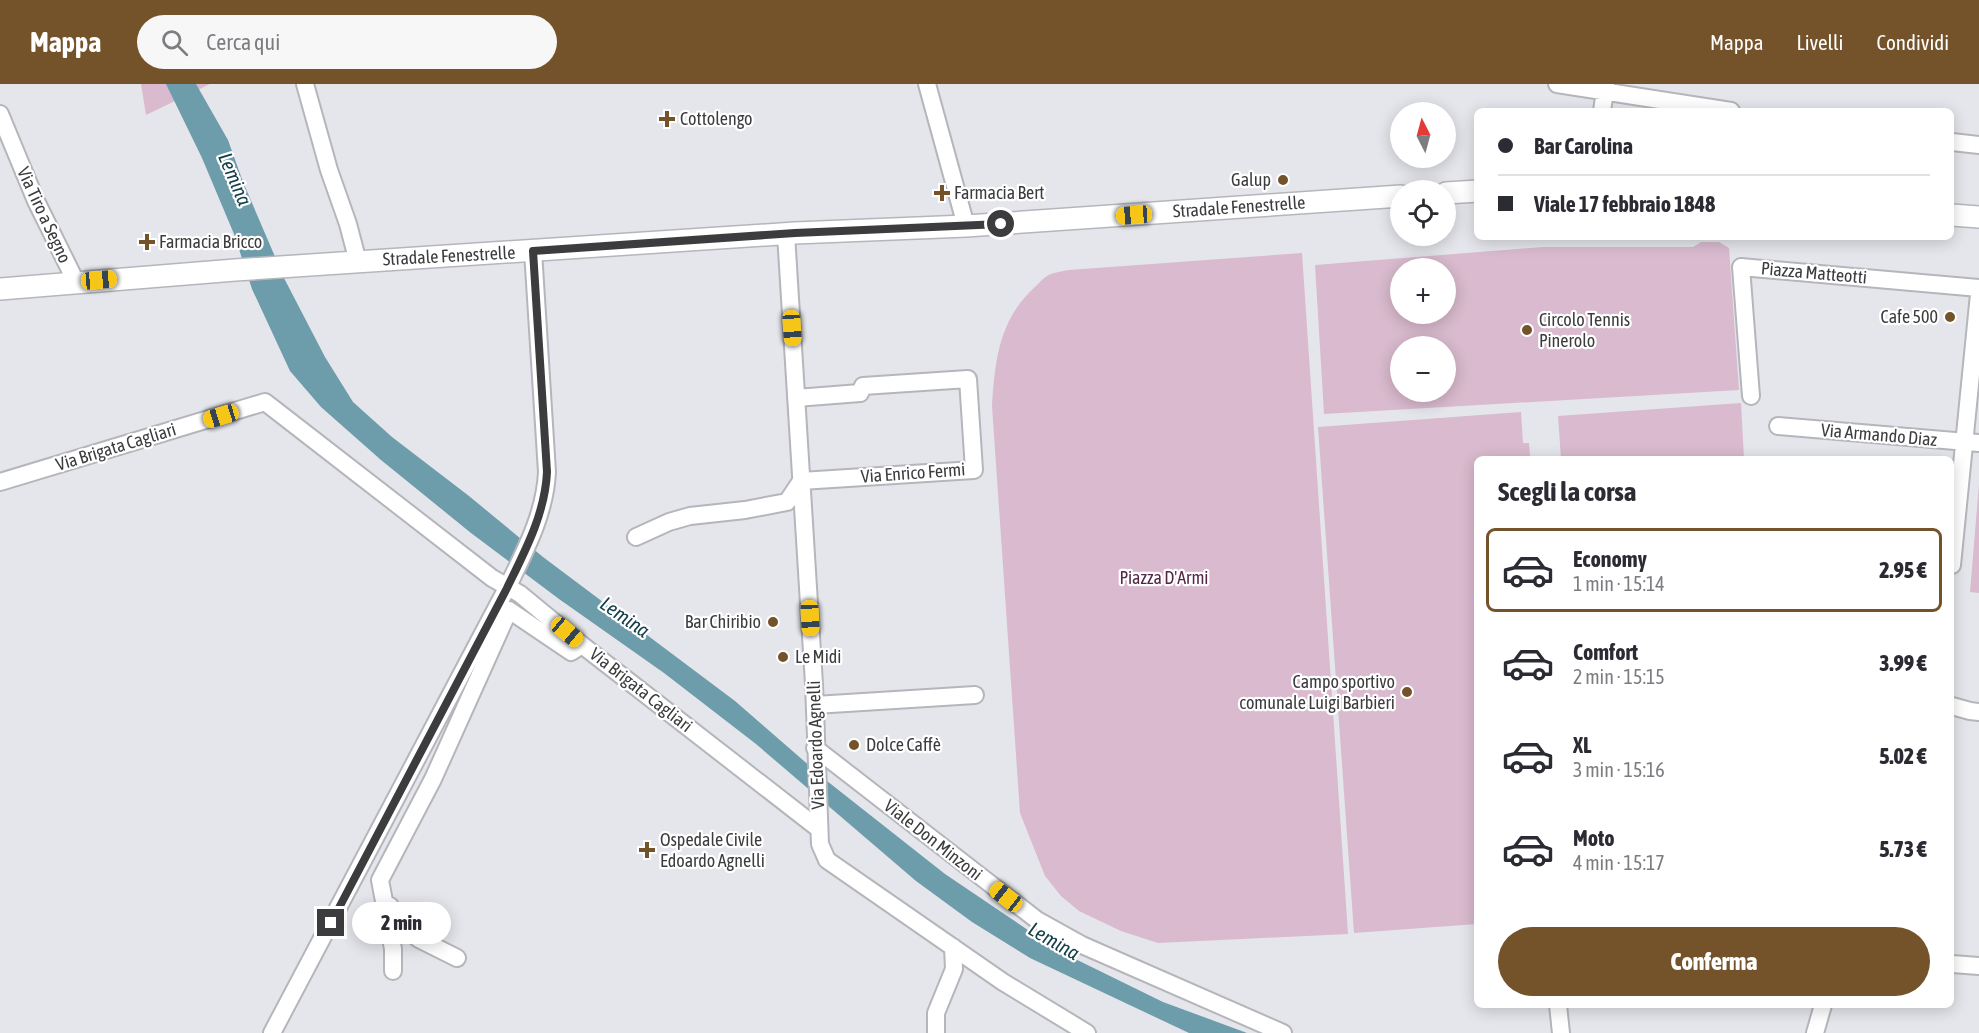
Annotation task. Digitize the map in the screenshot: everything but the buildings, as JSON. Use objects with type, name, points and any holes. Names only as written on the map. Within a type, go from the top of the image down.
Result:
[{"type":"main road","points":[[1456,192],[1474,191]]},
{"type":"main road","name":"Stradale Fenestrelle","points":[[0,289],[235,270],[786,234],[966,226],[1390,197]]},
{"type":"main road","points":[[1954,215],[1979,218]]},
{"type":"street","points":[[305,84],[358,262]]},
{"type":"street","points":[[927,84],[966,226]]},
{"type":"street","points":[[1557,84],[1606,88],[1715,108]]},
{"type":"street","points":[[1603,108],[1606,88]]},
{"type":"street","name":"Via Tiro a Segno","points":[[0,114],[36,201],[76,282]]},
{"type":"street","points":[[1954,141],[1979,145]]},
{"type":"street","name":"Via Edoardo Agnelli","points":[[786,234],[815,705],[819,829]]},
{"type":"street","points":[[272,1033],[511,581],[543,504],[547,472],[533,251]]},
{"type":"street","name":"Piazza Matteotti","points":[[1751,396],[1741,267],[1979,288]]},
{"type":"street","points":[[1954,553],[1972,443],[1979,294]]},
{"type":"street","name":"Via Enrico Fermi","points":[[796,398],[860,393],[863,386],[968,378],[974,470],[801,481]]},
{"type":"street","name":"Via Brigata Cagliari","points":[[0,482],[265,402],[511,581],[520,594],[582,645],[819,829]]},
{"type":"street","name":"Via Armando Diaz","points":[[1778,426],[1972,443]]},
{"type":"street","points":[[636,537],[669,522],[690,516],[746,510],[788,502],[801,481]]},
{"type":"street","points":[[393,971],[393,949],[380,880],[433,778],[509,610],[571,652],[582,645]]},
{"type":"street","points":[[815,705],[975,695]]},
{"type":"street","points":[[1954,707],[1979,712]]},
{"type":"street","name":"Viale Don Minzoni","points":[[815,748],[1037,920],[1082,945],[1283,1033]]},
{"type":"street","points":[[819,829],[820,844],[827,860],[1003,982],[1083,1031]]},
{"type":"street","points":[[380,880],[395,921],[419,939],[457,958]]},
{"type":"street","points":[[936,1033],[936,1013],[954,969],[953,947]]},
{"type":"street","points":[[1954,964],[1979,966]]},
{"type":"street","points":[[1558,1008],[1561,1033]]},
{"type":"street","points":[[1815,1033],[1821,1008]]},
{"type":"street","points":[[1060,1033],[1062,1031],[1083,1031]]},
{"type":"green space","points":[[141,84],[210,84],[146,115]]},
{"type":"green space","name":"Circolo Tennis Pinerolo","points":[[1701,242],[1719,242],[1729,248],[1739,390],[1324,414],[1315,265],[1390,259],[1390,324],[1456,324],[1456,258],[1404,258],[1543,247],[1693,247]]},
{"type":"green space","name":"Piazza D'Armi","points":[[1302,253],[1348,934],[1158,943],[1121,931],[1079,911],[1061,896],[1045,876],[1020,813],[992,406],[997,357],[1001,341],[1014,312],[1041,281],[1053,273]]},
{"type":"green space","points":[[1741,403],[1744,456],[1561,456],[1558,416]]},
{"type":"green space","name":"Campo sportivo comunale Luigi Barbieri","points":[[1521,412],[1523,443],[1529,443],[1530,456],[1474,456],[1474,924],[1354,933],[1318,427]]},
{"type":"green space","points":[[1979,484],[1979,593],[1970,592]]},
{"type":"water","name":"Lemina","points":[[166,84],[196,84],[228,140],[243,182],[285,280],[325,357],[353,402],[392,437],[543,557],[735,701],[827,781],[945,874],[1059,951],[1163,1002],[1247,1033],[1189,1033],[1030,958],[972,922],[916,881],[756,744],[664,673],[471,533],[381,460],[321,407],[290,371],[252,289],[234,234],[202,158]]},
{"type":"place","name":"Cottolengo","points":[[667,119]]},
{"type":"place","name":"Galup","points":[[1283,180]]},
{"type":"place","name":"Farmacia Bert","points":[[942,193]]},
{"type":"place","name":"Farmacia Bricco","points":[[147,242]]},
{"type":"place","name":"Cafe 500","points":[[1950,317]]},
{"type":"place","name":"Circolo Tennis Pinerolo","points":[[1527,330]]},
{"type":"place","name":"Bar Chiribio","points":[[773,622]]},
{"type":"place","name":"Le Midi","points":[[783,657]]},
{"type":"place","name":"Campo sportivo comunale Luigi Barbieri","points":[[1407,692]]},
{"type":"place","name":"Dolce Caffè","points":[[854,745]]},
{"type":"place","name":"Ospedale Civile Edoardo Agnelli","points":[[647,850]]},
{"type":"route","points":[[331,923],[507,588],[532,535],[543,504],[547,472],[533,251],[795,233],[1001,224]]}]
